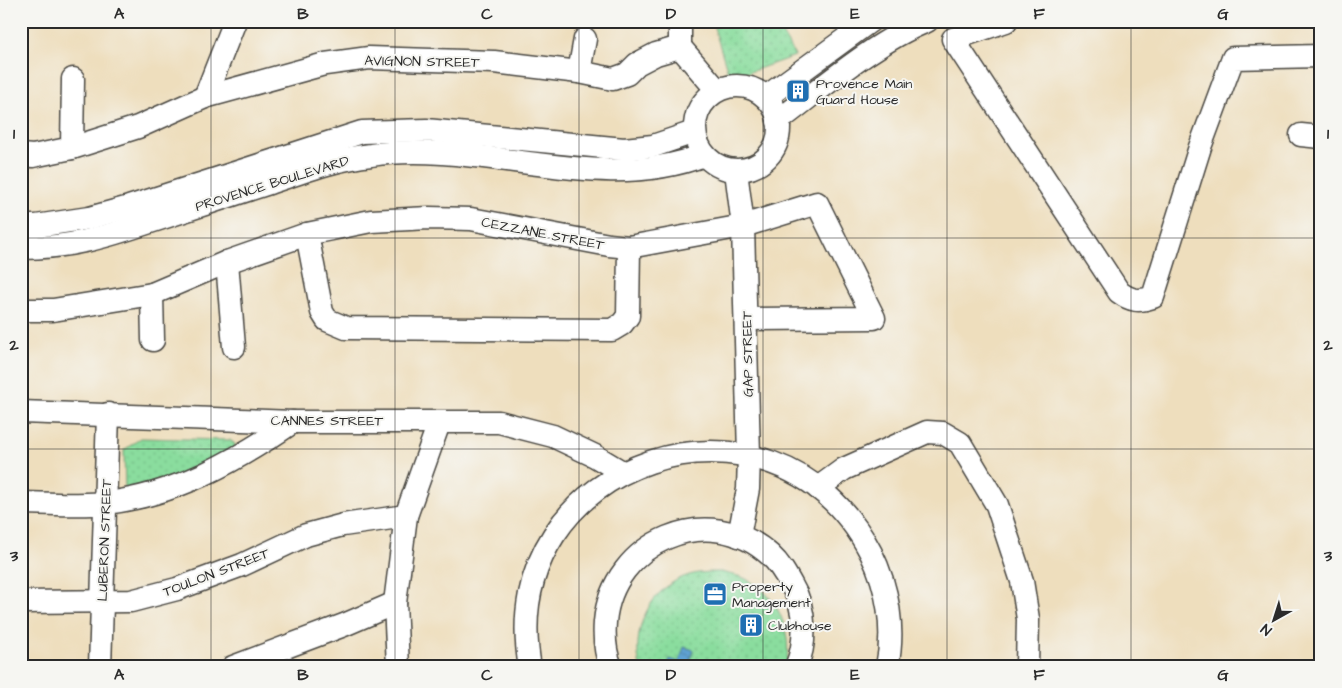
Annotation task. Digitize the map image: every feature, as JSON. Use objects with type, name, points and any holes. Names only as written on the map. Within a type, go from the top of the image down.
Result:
[{"type":"street","points":[[205,97],[235,21]]},
{"type":"street","points":[[680,21],[680,47],[717,90]]},
{"type":"street","points":[[766,98],[787,80],[870,21]]},
{"type":"street","points":[[778,121],[878,48],[910,28],[927,21]]},
{"type":"street","points":[[1006,21],[953,39],[1119,292],[1129,299],[1142,301],[1153,297],[1200,147],[1233,58],[1321,56]]},
{"type":"street","points":[[579,72],[585,39]]},
{"type":"street","name":"AVIGNON STREET","points":[[21,155],[33,156],[72,148],[138,128],[205,97],[325,64],[369,58],[494,62],[579,72],[614,79],[627,74],[637,64],[656,54],[680,47]]},
{"type":"street","points":[[72,148],[73,79]]},
{"type":"street","points":[[730,86],[743,86],[755,90],[766,98],[772,104],[778,121],[779,133],[776,145],[769,156],[754,167],[736,171],[724,169],[704,155],[694,132],[699,108],[707,98],[717,90],[730,86]]},
{"type":"street","name":"PROVENCE BOULEVARD","points":[[21,226],[36,226],[89,218],[130,207],[362,132],[426,130],[624,149],[653,146],[694,132]]},
{"type":"street","name":"PROVENCE BOULEVARD","points":[[21,248],[84,243],[328,163],[371,155],[412,151],[479,156],[618,172],[682,164],[704,155]]},
{"type":"street","name":"GAP STREET","points":[[736,171],[743,226],[749,456],[748,489],[739,536]]},
{"type":"street","name":"CEZZANE STREET","points":[[21,310],[53,310],[152,294],[227,262],[307,234],[372,221],[429,218],[471,219],[609,245],[629,247],[743,226],[817,203],[874,318],[746,318]]},
{"type":"street","points":[[307,234],[322,312],[327,320],[346,328],[612,330],[622,324],[628,316],[629,247]]},
{"type":"street","points":[[227,262],[234,347]]},
{"type":"street","points":[[152,294],[153,340]]},
{"type":"street","name":"CANNES STREET","points":[[21,412],[293,422],[380,420],[439,423],[499,422],[553,436],[595,456],[622,472]]},
{"type":"street","name":"LUBERON STREET","points":[[100,667],[108,414]]},
{"type":"street","points":[[21,503],[106,503],[179,486],[249,452],[293,422]]},
{"type":"street","points":[[398,667],[395,603],[406,516],[439,423]]},
{"type":"street","points":[[818,488],[844,470],[927,432],[942,433],[960,443],[997,505],[1020,572],[1028,619],[1027,667]]},
{"type":"street","points":[[530,667],[527,624],[530,598],[537,572],[547,547],[562,524],[579,504],[599,487],[622,472],[645,462],[688,452],[723,452],[749,456],[773,463],[818,488],[842,510],[862,535],[876,564],[886,594],[890,626],[887,667]]},
{"type":"street","name":"TOULON STREET","points":[[21,602],[102,603],[131,601],[177,589],[242,566],[315,533],[375,519],[406,516]]},
{"type":"street","points":[[611,667],[604,635],[606,605],[618,578],[637,554],[663,538],[692,530],[716,530],[739,536],[769,554],[780,566],[797,594],[804,625],[801,657],[796,667]]},
{"type":"street","points":[[233,667],[336,628],[395,603]]},
{"type":"green space","points":[[712,21],[775,21],[795,56],[730,79]]},
{"type":"green space","points":[[141,438],[230,440],[235,444],[235,454],[210,471],[125,490],[124,450]]},
{"type":"green space","points":[[721,572],[741,577],[756,585],[766,593],[774,604],[785,627],[788,654],[786,667],[640,667],[638,651],[642,621],[658,595],[682,577],[698,573]]},
{"type":"water","points":[[684,647],[694,650],[688,667],[667,667],[670,659],[679,662]]},
{"type":"place","name":"Provence Main Guard House","points":[[798,91]]},
{"type":"place","name":"Property Management","points":[[715,594]]},
{"type":"place","name":"Clubhouse","points":[[751,625]]}]
